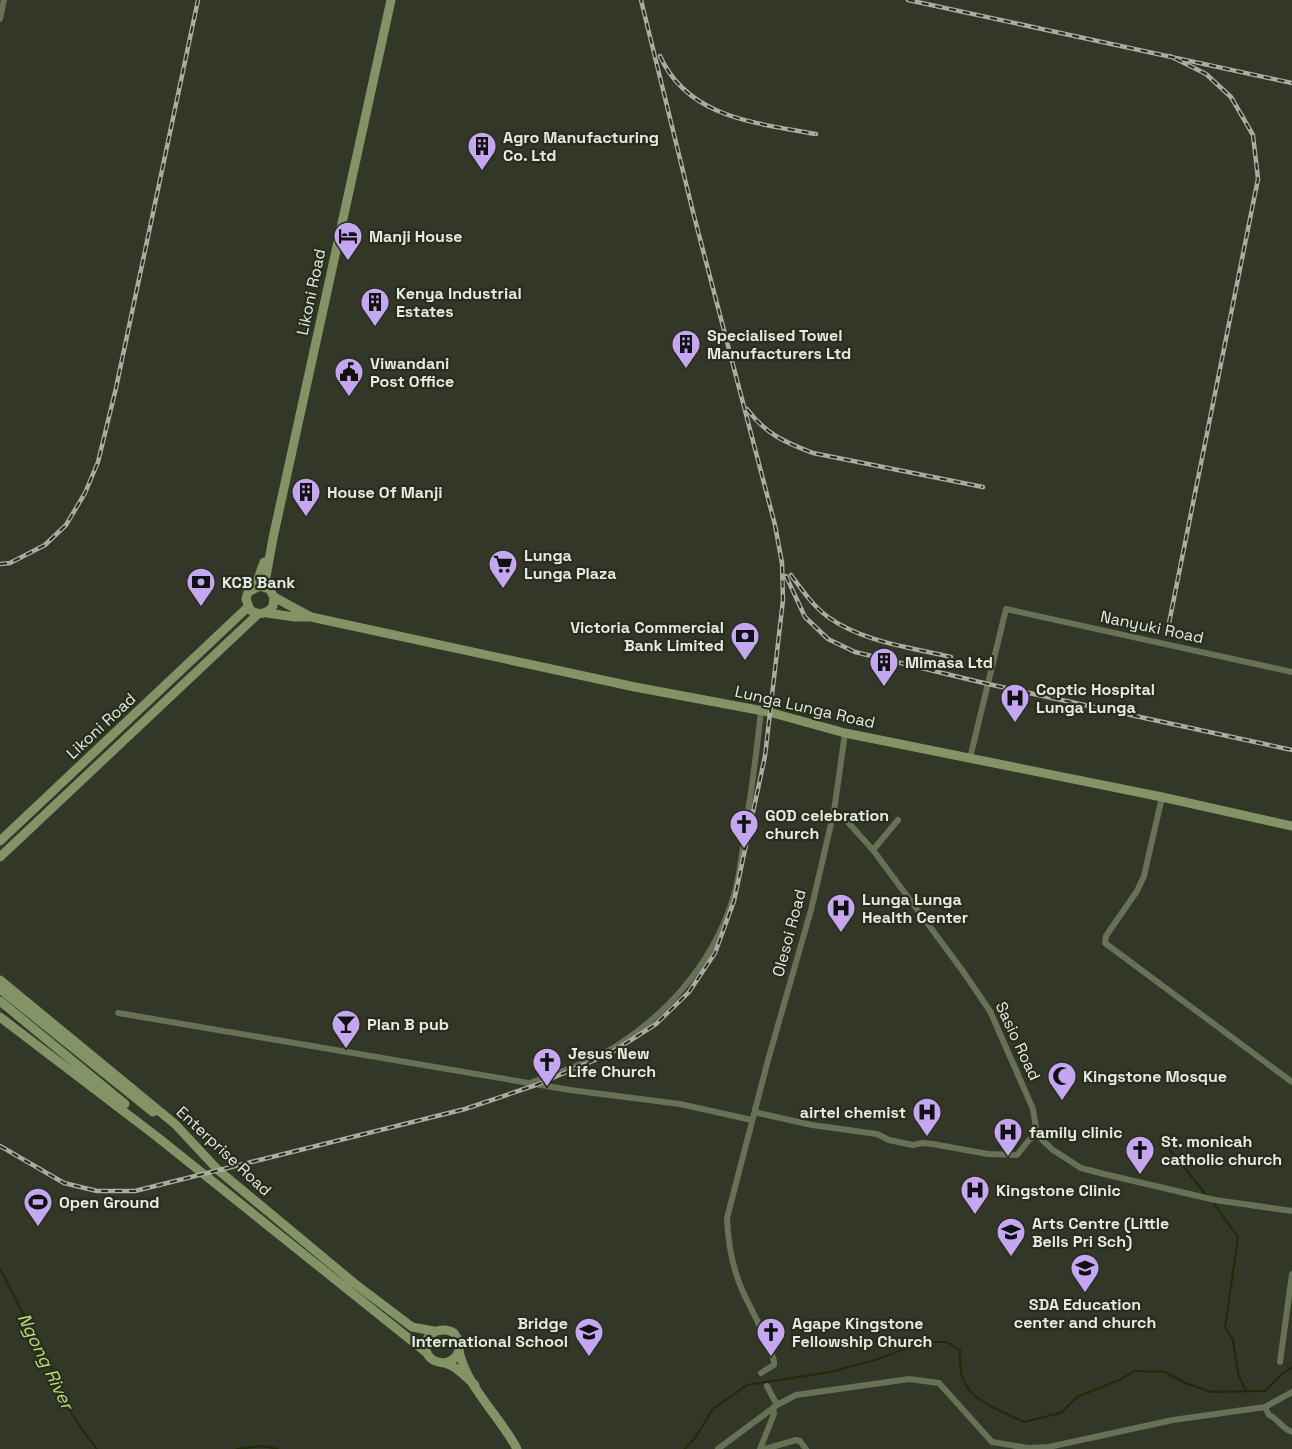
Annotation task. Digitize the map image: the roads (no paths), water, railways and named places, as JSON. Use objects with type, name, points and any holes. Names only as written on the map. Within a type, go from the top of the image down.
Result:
[{"type":"main road","name":"Likoni Road","points":[[271,593],[265,582],[273,538],[389,0]]},
{"type":"main road","name":"Likoni Road","points":[[255,587],[265,558],[270,526],[368,98]]},
{"type":"main road","points":[[0,857],[262,613],[273,606],[271,593],[264,586],[255,587],[247,596],[248,607],[262,613]]},
{"type":"main road","name":"Lunga Lunga Road","points":[[271,593],[311,617]]},
{"type":"main road","name":"Likoni Road","points":[[0,841],[248,607]]},
{"type":"main road","name":"Lunga Lunga Road","points":[[262,613],[311,617],[635,687],[761,711],[845,733],[1162,797],[1292,826]]},
{"type":"main road","name":"Enterprise Road","points":[[0,980],[175,1124],[218,1170],[354,1283],[412,1327],[434,1331]]},
{"type":"main road","points":[[0,989],[141,1104],[175,1124]]},
{"type":"main road","points":[[0,1001],[143,1119],[156,1136]]},
{"type":"main road","name":"Enterprise Road","points":[[0,1017],[156,1136],[427,1353]]},
{"type":"main road","points":[[475,1385],[459,1371],[432,1359],[427,1353],[426,1341],[434,1331],[442,1329],[454,1333],[459,1339],[459,1351],[464,1365],[508,1432],[516,1449]]},
{"type":"main road","points":[[444,1363],[455,1358],[459,1351]]},
{"type":"street","points":[[0,19],[4,0]]},
{"type":"street","name":"Nanyuki Road","points":[[970,758],[1006,609],[1292,672]]},
{"type":"street","points":[[530,1083],[588,1061],[616,1047],[647,1025],[667,1007],[708,954],[718,935],[735,889],[756,765],[761,711]]},
{"type":"street","name":"Olesoi Road","points":[[761,1373],[774,1365],[774,1361],[761,1324],[742,1290],[728,1236],[727,1218],[768,1060],[811,910],[834,811],[845,733]]},
{"type":"street","points":[[1162,797],[1144,876],[1137,891],[1106,936],[1105,943],[1292,1082]]},
{"type":"street","name":"Sasio Road","points":[[834,811],[845,819],[873,850],[990,1011],[1033,1109],[1037,1135]]},
{"type":"street","points":[[873,850],[898,820]]},
{"type":"street","points":[[118,1013],[598,1095],[680,1104],[752,1120]]},
{"type":"street","points":[[756,1109],[758,1113],[775,1118],[826,1128],[877,1134],[889,1140],[907,1144],[933,1144],[999,1155],[1017,1155],[1029,1140],[1037,1135],[1053,1150],[1081,1168],[1205,1198],[1292,1211]]},
{"type":"street","points":[[1280,1362],[1292,1274]]},
{"type":"street","points":[[718,1449],[775,1407],[796,1395],[909,1378],[926,1379],[939,1383],[992,1442],[1028,1448],[1049,1447],[1173,1420],[1265,1407],[1292,1392]]},
{"type":"street","points":[[760,1449],[775,1407],[767,1386]]},
{"type":"street","points":[[1265,1407],[1269,1415],[1284,1430],[1292,1432]]},
{"type":"street","points":[[765,1449],[796,1440],[800,1441],[806,1449]]},
{"type":"waterway","points":[[1164,1143],[1208,1197]]},
{"type":"waterway","points":[[1212,1201],[1238,1237],[1225,1328],[1233,1340],[1238,1374],[1246,1391]]},
{"type":"waterway","name":"Ngong River","points":[[0,1269],[52,1369],[57,1388],[77,1422],[97,1449]]},
{"type":"waterway","name":"Ngong River","points":[[685,1449],[695,1438],[713,1409],[747,1385],[830,1372],[931,1342],[947,1342],[960,1350],[962,1376],[973,1394],[988,1405],[1023,1422],[1061,1413],[1077,1397],[1135,1371],[1165,1372],[1185,1383],[1211,1392],[1265,1391],[1292,1367]]},
{"type":"waterway","name":"Ngong River","points":[[237,1449],[262,1446],[278,1449]]},
{"type":"railway","points":[[0,564],[10,563],[45,545],[66,525],[85,493],[98,462],[116,388],[198,0]]},
{"type":"railway","points":[[0,1146],[64,1183],[97,1191],[135,1191],[465,1109],[536,1085],[609,1054],[656,1024],[689,992],[715,953],[734,901],[765,756],[783,600],[782,563],[775,525],[693,212],[641,0]]},
{"type":"railway","points":[[908,0],[1292,83]]},
{"type":"railway","points":[[660,56],[672,77],[688,93],[706,105],[748,121],[816,134]]},
{"type":"railway","points":[[1169,623],[1258,179],[1253,135],[1231,97],[1206,74],[1170,56]]},
{"type":"railway","points":[[747,409],[761,425],[776,436],[813,453],[983,487]]},
{"type":"railway","points":[[791,575],[817,608],[842,625],[887,643],[951,657]]},
{"type":"railway","points":[[786,576],[805,617],[828,639],[855,652],[988,684],[1292,750]]},
{"type":"place","name":"Agro Manufacturing Co. Ltd","points":[[482,172]]},
{"type":"place","name":"Manji House","points":[[348,262]]},
{"type":"place","name":"Kenya Industrial Estates","points":[[375,328]]},
{"type":"place","name":"Specialised Towel Manufacturers Ltd","points":[[686,370]]},
{"type":"place","name":"Viwandani Post Office","points":[[349,398]]},
{"type":"place","name":"House Of Manji","points":[[306,518]]},
{"type":"place","name":"Lunga Lunga Plaza","points":[[503,590]]},
{"type":"place","name":"KCB Bank","points":[[201,608]]},
{"type":"place","name":"Victoria Commercial Bank Limited","points":[[745,662]]},
{"type":"place","name":"Mimasa Ltd","points":[[884,688]]},
{"type":"place","name":"Coptic Hospital Lunga Lunga","points":[[1015,724]]},
{"type":"place","name":"GOD celebration church","points":[[744,850]]},
{"type":"place","name":"Lunga Lunga Health Center","points":[[841,934]]},
{"type":"place","name":"Plan B pub","points":[[346,1050]]},
{"type":"place","name":"Jesus New Life Church","points":[[547,1088]]},
{"type":"place","name":"Kingstone Mosque","points":[[1062,1102]]},
{"type":"place","name":"airtel chemist","points":[[927,1138]]},
{"type":"place","name":"family clinic","points":[[1008,1158]]},
{"type":"place","name":"St. monicah catholic church","points":[[1140,1176]]},
{"type":"place","name":"Kingstone Clinic","points":[[975,1216]]},
{"type":"place","name":"Open Ground","points":[[38,1228]]},
{"type":"place","name":"Arts Centre (Little Bells Pri Sch)","points":[[1011,1258]]},
{"type":"place","name":"SDA Education center and church","points":[[1085,1294]]},
{"type":"place","name":"Bridge International School","points":[[589,1358]]},
{"type":"place","name":"Agape Kingstone Fellowship Church","points":[[771,1358]]}]
